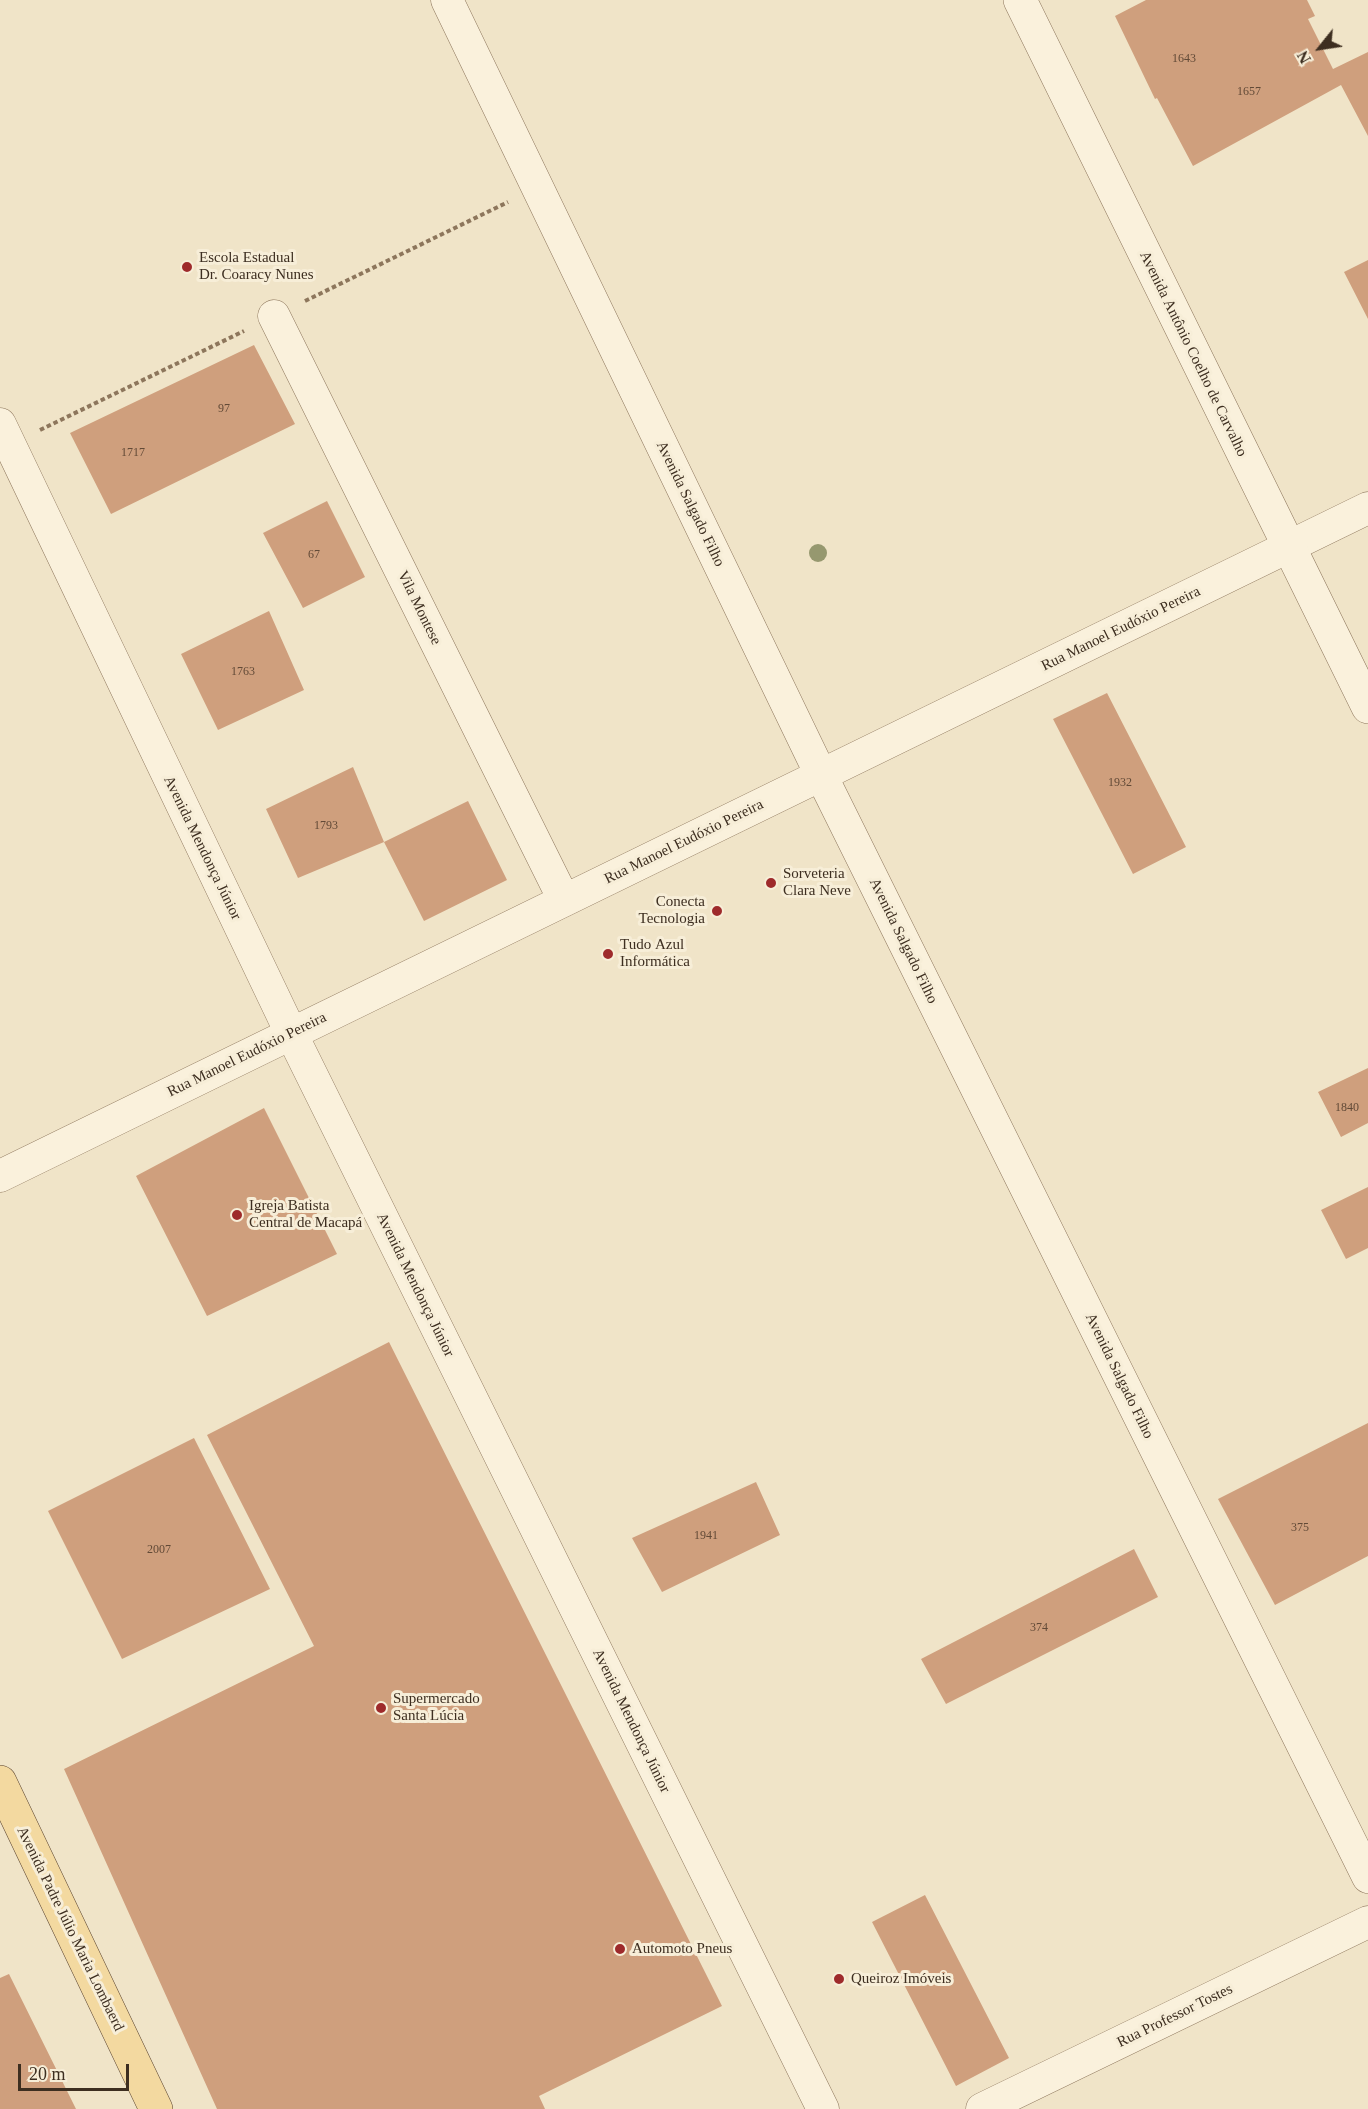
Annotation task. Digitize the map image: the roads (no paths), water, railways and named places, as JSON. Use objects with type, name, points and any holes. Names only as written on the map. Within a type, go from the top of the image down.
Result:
[{"type":"main road","name":"Avenida Padre Júlio Maria Lombaerd","points":[[0,1782],[156,2109]]},
{"type":"street","name":"Avenida Salgado Filho","points":[[447,0],[821,776],[1368,1877]]},
{"type":"street","name":"Avenida Antônio Coelho de Carvalho","points":[[1020,0],[1368,707]]},
{"type":"street","name":"Vila Montese","points":[[274,316],[564,900]]},
{"type":"street","name":"Avenida Mendonça Júnior","points":[[0,424],[291,1033],[823,2109]]},
{"type":"street","name":"Rua Manoel Eudóxio Pereira","points":[[0,1176],[1368,508]]},
{"type":"street","name":"Rua Professor Tostes","points":[[982,2109],[1368,1922]]},
{"type":"place","name":"Escola Estadual Dr. Coaracy Nunes","points":[[187,267]]},
{"type":"place","name":"Sorveteria Clara Neve","points":[[771,883]]},
{"type":"place","name":"Conecta Tecnologia","points":[[717,911]]},
{"type":"place","name":"Tudo Azul Informática","points":[[608,954]]},
{"type":"place","name":"Igreja Batista Central de Macapá","points":[[237,1215]]},
{"type":"place","name":"Supermercado Santa Lúcia","points":[[381,1708]]},
{"type":"place","name":"Automoto Pneus","points":[[620,1949]]},
{"type":"place","name":"Queiroz Imóveis","points":[[839,1979]]}]
